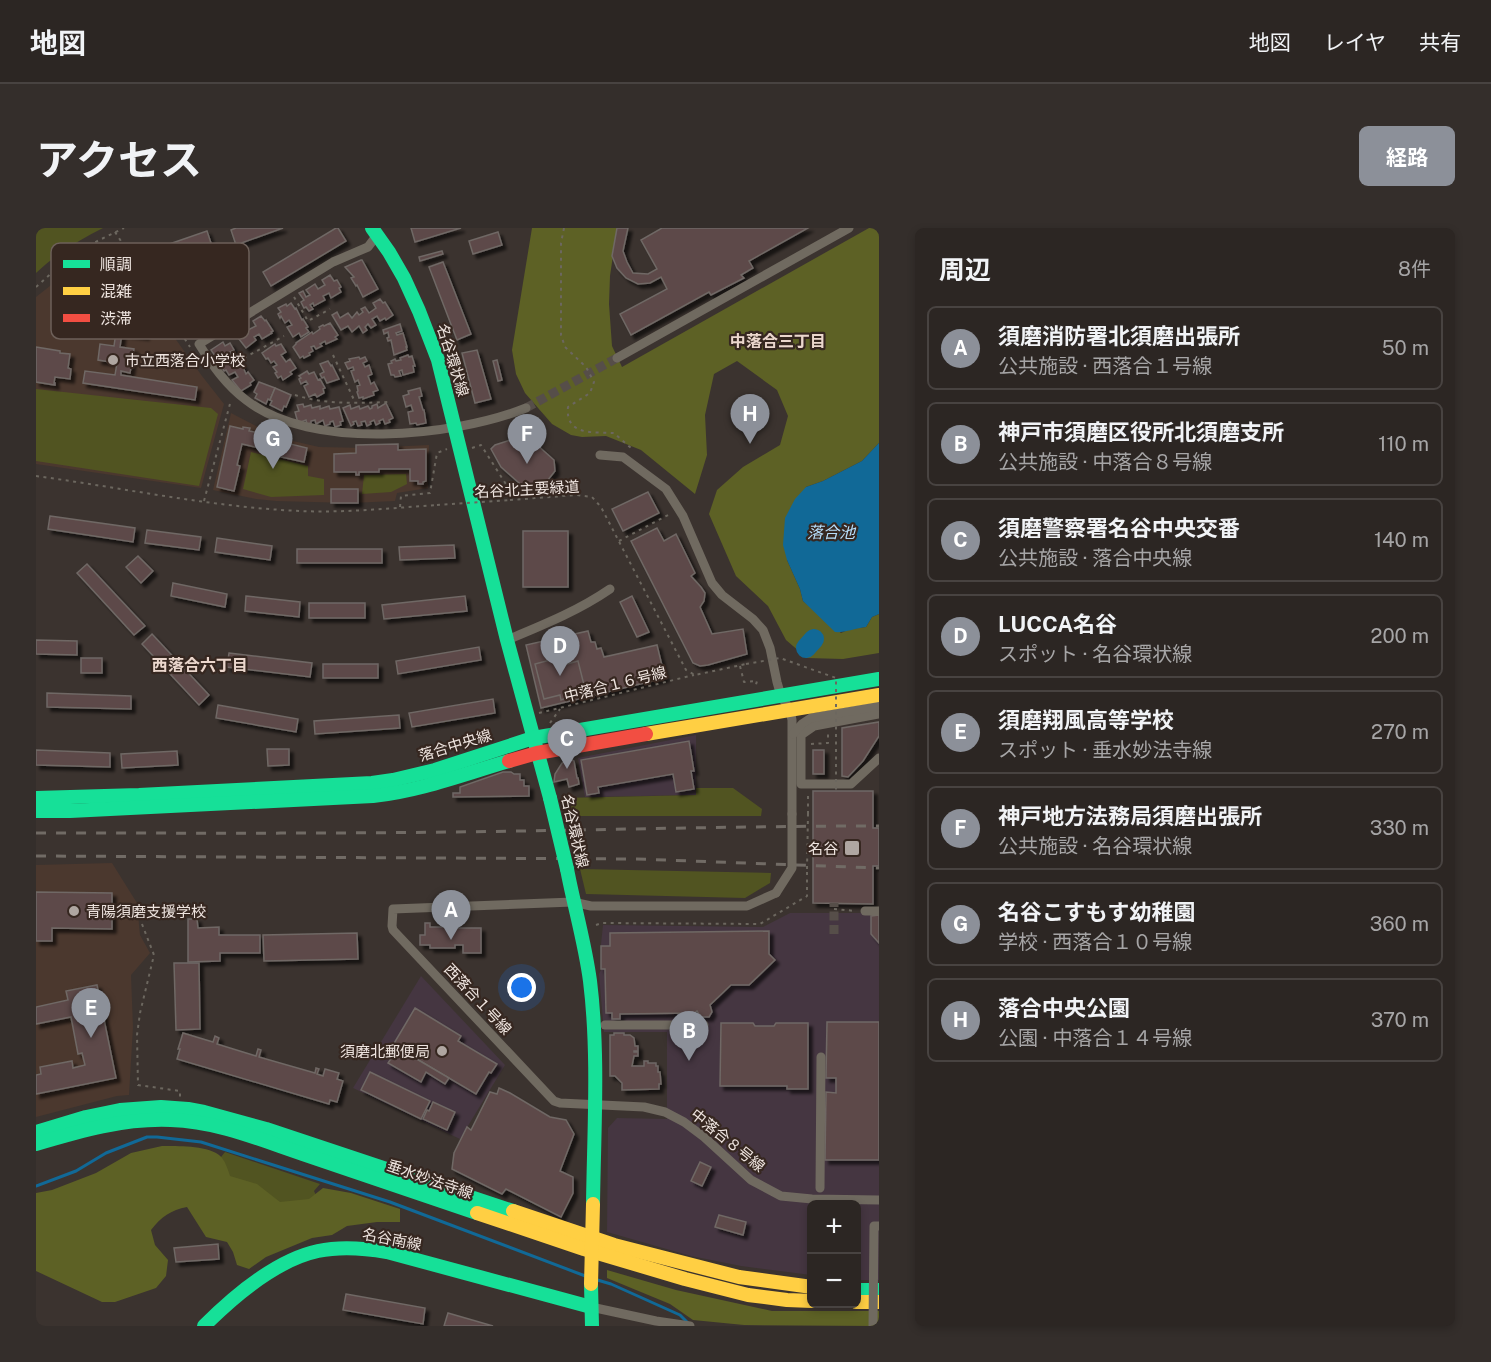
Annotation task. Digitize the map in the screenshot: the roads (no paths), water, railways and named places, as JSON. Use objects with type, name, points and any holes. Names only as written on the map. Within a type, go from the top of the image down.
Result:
[{"type":"street","points":[[617,358],[845,229]]},
{"type":"street","points":[[249,313],[333,262],[368,246],[374,231]]},
{"type":"street","name":"名谷環状線","points":[[374,231],[404,278],[426,326],[438,360],[507,640],[550,798],[581,932],[590,980],[593,1048],[592,1326]]},
{"type":"street","points":[[207,339],[199,344],[219,373],[247,401],[285,420],[314,429],[342,433],[404,433],[455,427],[505,417],[526,408]]},
{"type":"street","points":[[572,898],[591,906],[747,906],[776,893],[792,868],[792,720],[790,710],[781,696],[770,648],[763,630],[753,619],[722,595],[712,583],[682,516],[666,489],[623,457],[600,455]]},
{"type":"street","points":[[507,640],[555,620],[589,603],[610,589]]},
{"type":"street","name":"落合中央線","points":[[36,798],[151,795],[372,783],[435,770],[533,738],[879,679]]},
{"type":"street","name":"落合中央線","points":[[36,811],[127,809],[370,797],[440,782],[537,753],[879,695]]},
{"type":"street","points":[[793,734],[811,718],[879,706]]},
{"type":"street","points":[[879,714],[814,726],[801,735],[801,784],[835,788],[851,784],[879,759]]},
{"type":"street","name":"西落合１号線","points":[[572,898],[393,909],[392,926],[393,930],[554,1101],[594,1105]]},
{"type":"street","points":[[865,911],[879,911]]},
{"type":"street","points":[[605,1025],[704,1025]]},
{"type":"street","points":[[820,1188],[821,1057]]},
{"type":"street","name":"中落合８号線","points":[[594,1105],[644,1107],[675,1116],[704,1137],[751,1180],[781,1196],[812,1200],[879,1200]]},
{"type":"street","name":"垂水妙法寺線","points":[[36,1132],[86,1117],[120,1110],[161,1107],[204,1112],[258,1126],[614,1245],[739,1277],[807,1286]]},
{"type":"street","name":"垂水妙法寺線","points":[[36,1144],[101,1125],[129,1120],[173,1119],[208,1124],[254,1137],[584,1249],[685,1280],[748,1295],[807,1301]]},
{"type":"street","points":[[873,1326],[874,1226],[879,1226]]},
{"type":"street","name":"名谷南線","points":[[204,1326],[228,1303],[277,1268],[316,1251],[337,1248],[375,1249],[591,1307]]},
{"type":"street","points":[[861,1290],[879,1290]]},
{"type":"street","points":[[861,1302],[879,1302]]},
{"type":"street","points":[[591,1307],[690,1326]]},
{"type":"water","name":"落合池","points":[[879,443],[879,614],[872,617],[866,627],[835,632],[803,601],[783,545],[785,518],[795,499],[806,487],[862,461]]},
{"type":"waterway","points":[[806,648],[814,639]]},
{"type":"waterway","points":[[36,1186],[76,1171],[106,1153],[147,1137],[201,1142],[390,1202],[588,1277]]},
{"type":"waterway","points":[[594,1279],[611,1284],[680,1315],[688,1323]]},
{"type":"tunnel","points":[[526,408],[617,358]]},
{"type":"tunnel","points":[[834,903],[834,934]]},
{"type":"railway","points":[[36,833],[400,833],[879,826]]},
{"type":"railway","points":[[36,856],[637,859],[879,868]]},
{"type":"place","name":"市立西落合小学校","points":[[113,360]]},
{"type":"place","name":"落合中央公園","points":[[750,444]]},
{"type":"place","name":"神戸地方法務局須磨出張所","points":[[527,464]]},
{"type":"place","name":"名谷こすもす幼稚園","points":[[273,469]]},
{"type":"place","name":"LUCCA名谷","points":[[560,676]]},
{"type":"place","name":"須磨警察署名谷中央交番","points":[[567,769]]},
{"type":"place","name":"名谷","points":[[852,848]]},
{"type":"place","name":"青陽須磨支援学校","points":[[74,911]]},
{"type":"place","name":"須磨消防署北須磨出張所","points":[[451,940]]},
{"type":"place","name":"須磨翔風高等学校","points":[[91,1038]]},
{"type":"place","name":"須磨北郵便局","points":[[442,1051]]},
{"type":"place","name":"神戸市須磨区役所北須磨支所","points":[[689,1061]]},
{"type":"district","name":"中落合三丁目","points":[[778,341]]},
{"type":"district","name":"西落合六丁目","points":[[200,665]]}]
